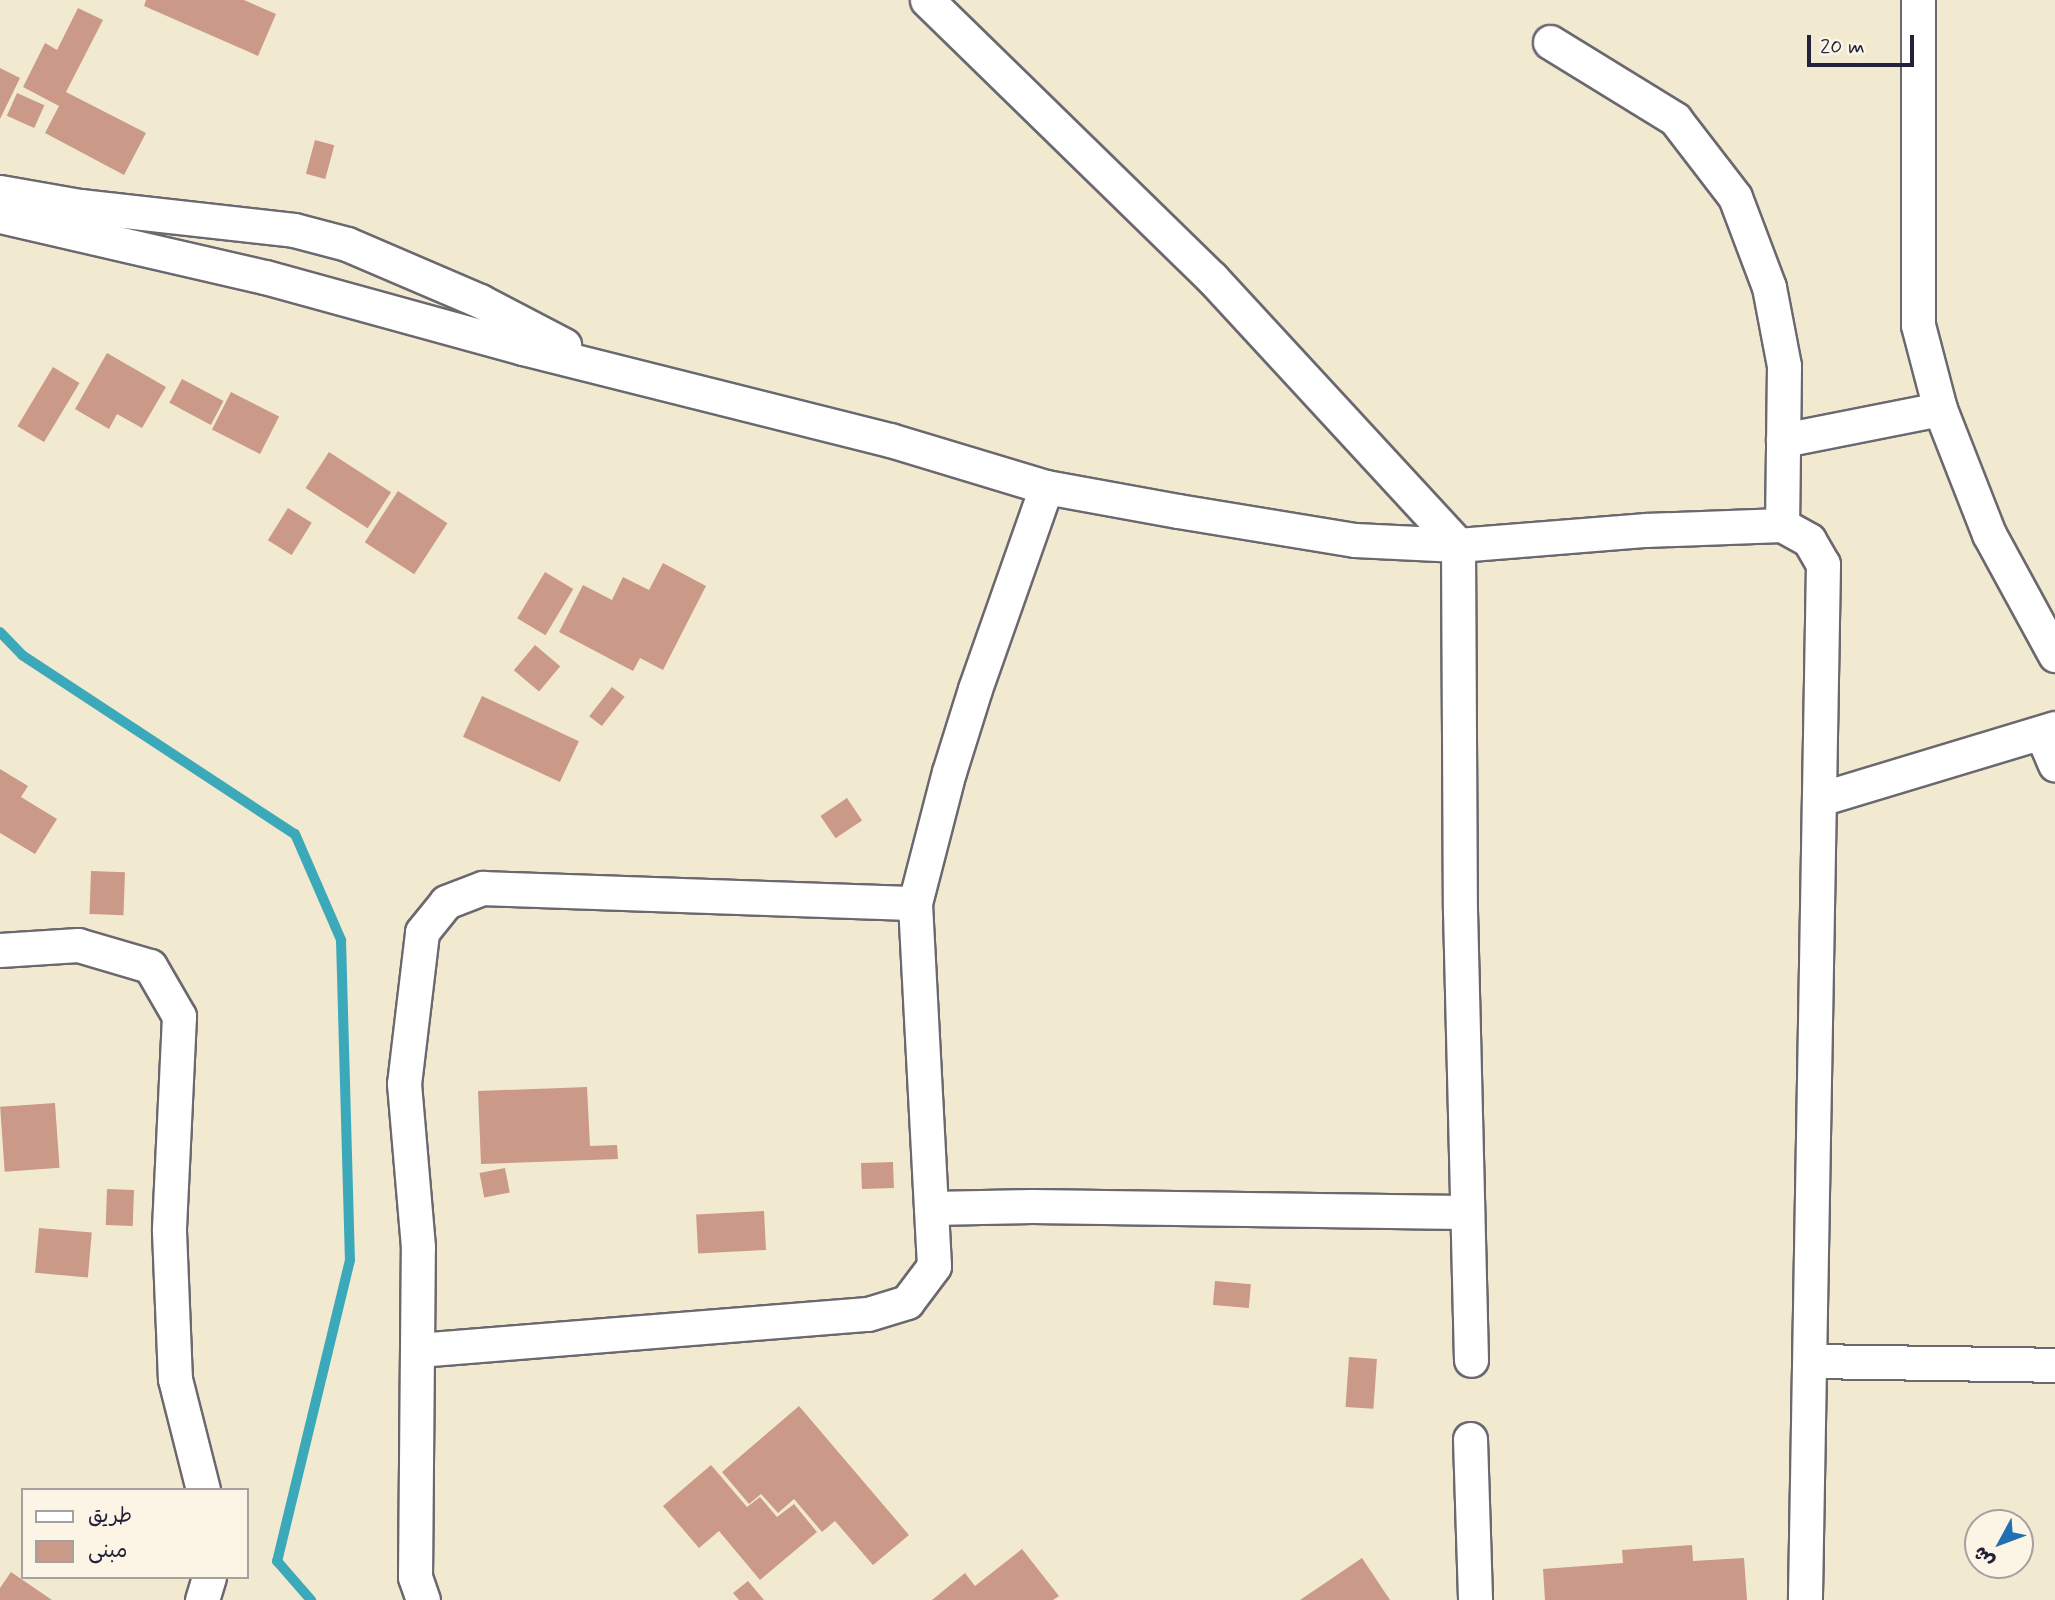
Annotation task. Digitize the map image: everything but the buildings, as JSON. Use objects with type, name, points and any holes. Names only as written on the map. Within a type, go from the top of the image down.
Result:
[{"type":"street","points":[[927,0],[1212,278],[1458,545],[1457,678],[1471,1360]]},
{"type":"street","points":[[1919,0],[1918,325],[1940,409],[1989,534],[2055,655]]},
{"type":"street","points":[[1550,43],[1675,119],[1735,197],[1769,287],[1784,366],[1782,525]]},
{"type":"street","points":[[0,192],[80,206],[294,230],[347,244],[480,301],[609,370]]},
{"type":"street","points":[[0,216],[265,277],[609,370],[890,440],[1046,486],[1355,540],[1458,545],[1646,530],[1782,525],[1809,540],[1823,564],[1805,1600]]},
{"type":"street","points":[[1783,440],[1940,409]]},
{"type":"street","points":[[418,1350],[868,1314],[907,1302],[934,1266],[915,903],[971,701],[1046,486]]},
{"type":"street","points":[[1820,799],[2051,742]]},
{"type":"street","points":[[422,1600],[415,1577],[414,1438],[418,1350],[418,1247],[404,1084],[422,932],[446,902],[483,888],[915,903]]},
{"type":"street","points":[[0,950],[78,945],[150,966],[179,1016],[169,1231],[175,1378],[202,1488]]},
{"type":"street","points":[[931,1208],[1032,1206],[1467,1212]]},
{"type":"street","points":[[1810,1361],[2055,1365]]},
{"type":"street","points":[[1470,1439],[1475,1600]]},
{"type":"street","points":[[202,1600],[208,1579]]},
{"type":"waterway","points":[[0,632],[22,655],[295,834],[341,940],[350,1260],[277,1561],[311,1600]]}]
